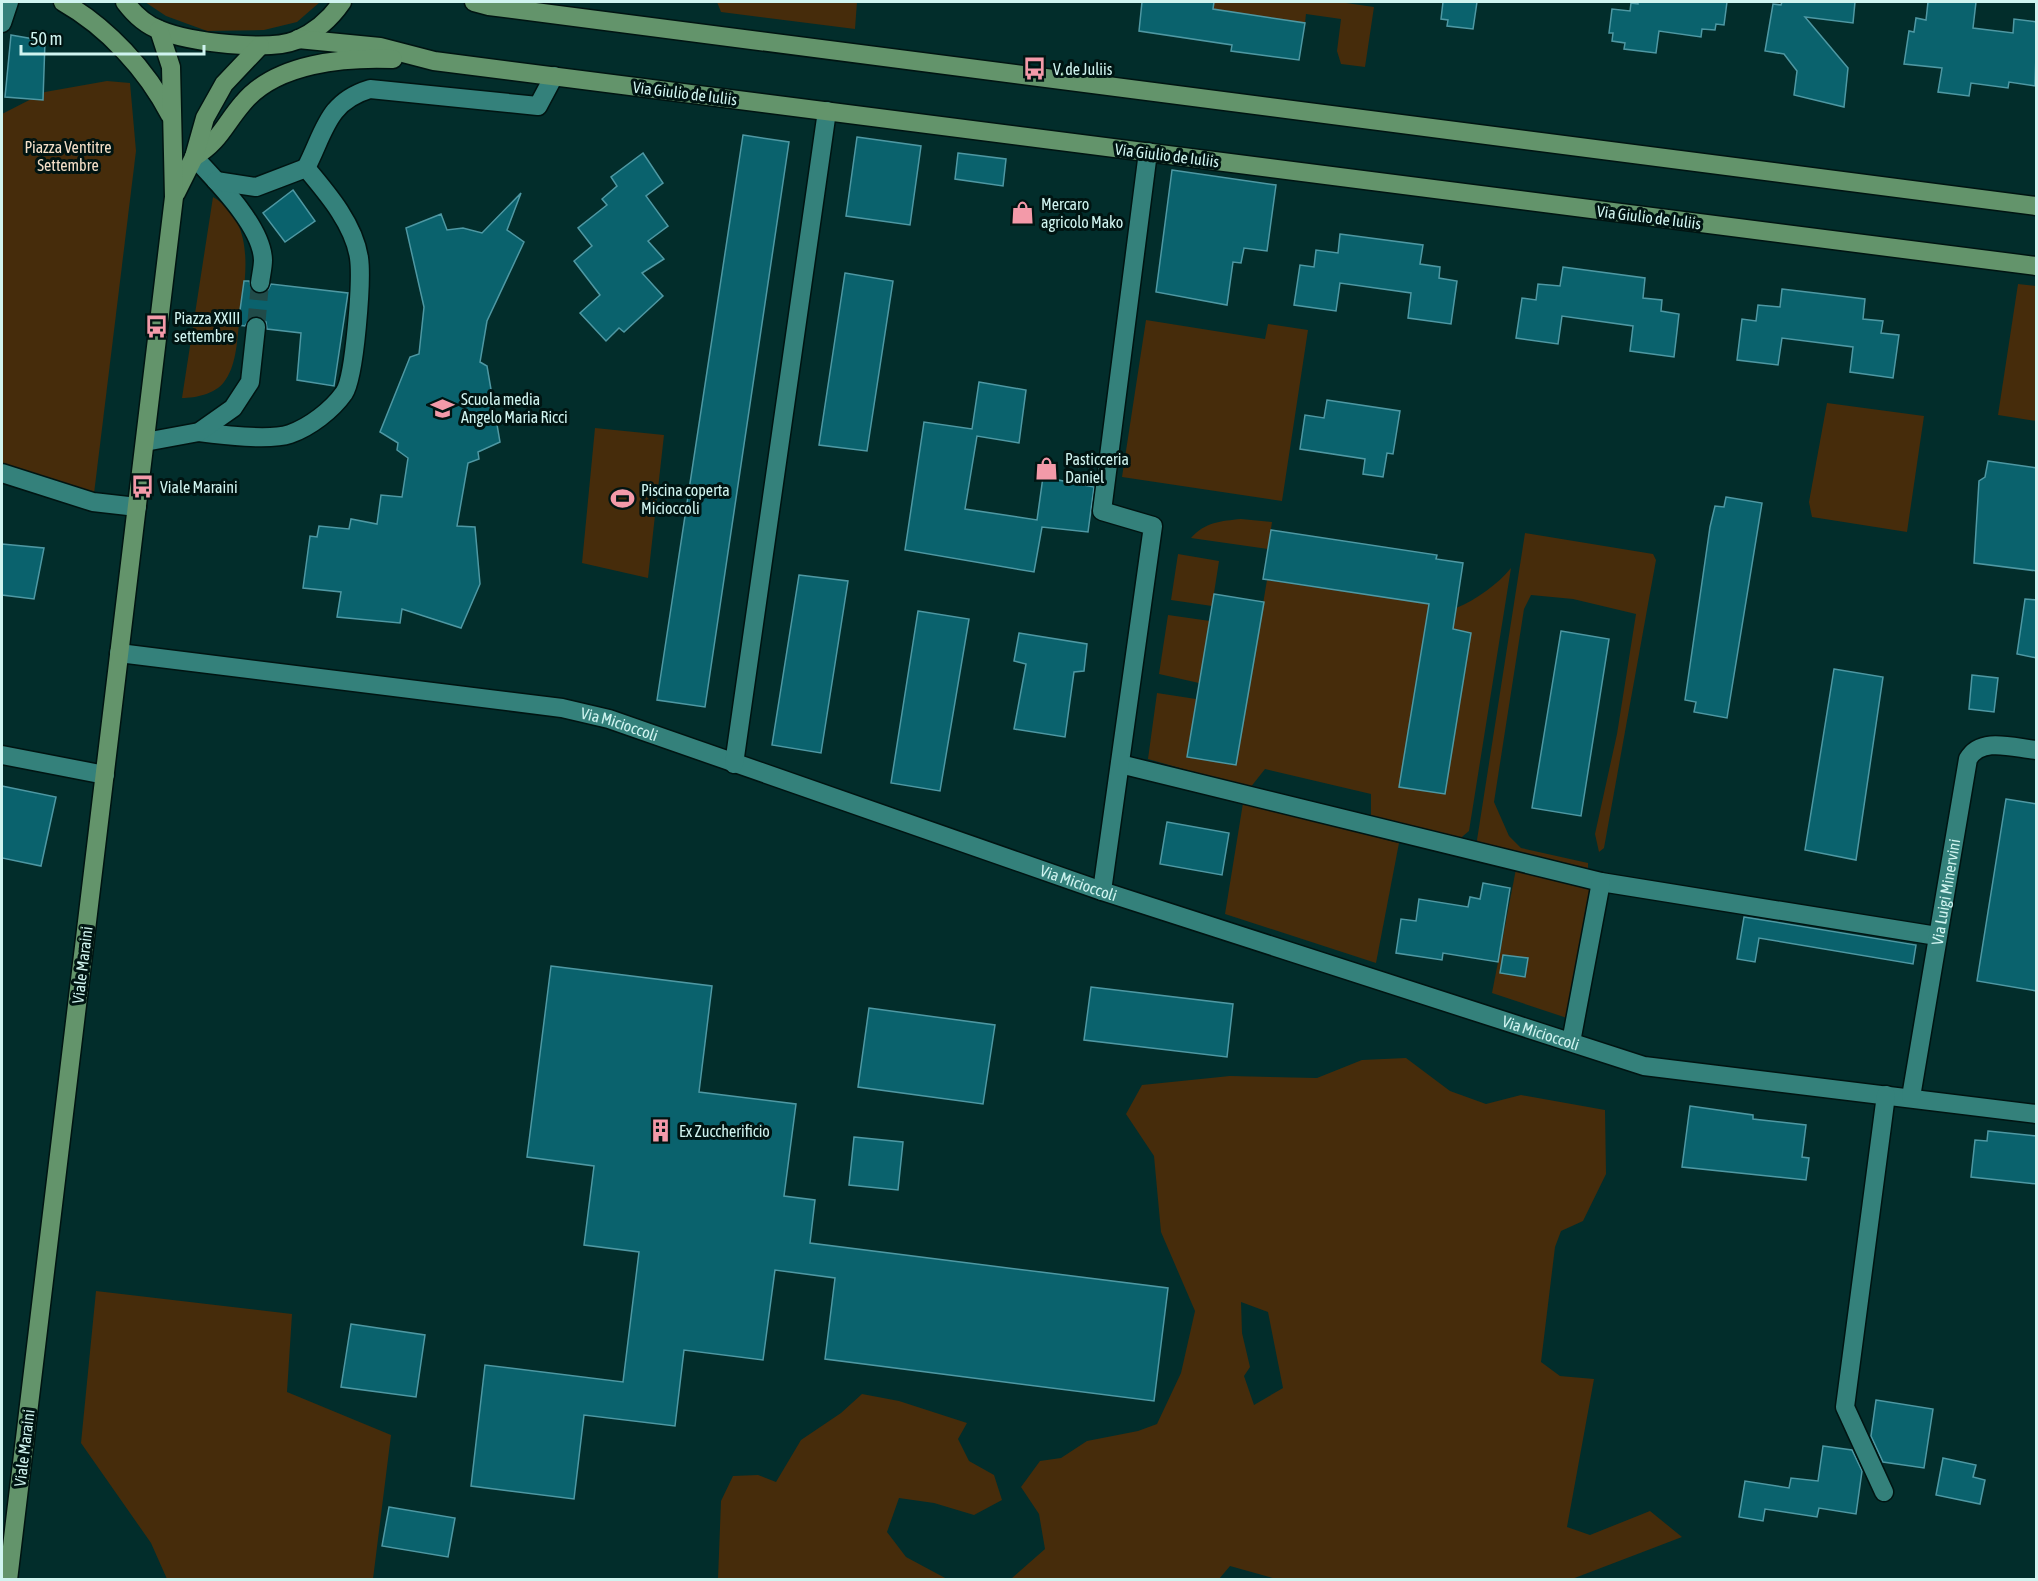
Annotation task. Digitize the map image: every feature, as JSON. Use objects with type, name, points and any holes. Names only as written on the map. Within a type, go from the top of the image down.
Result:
[{"type":"main road","points":[[63,2],[103,31],[126,54],[157,90],[172,120]]},
{"type":"main road","points":[[123,4],[159,30],[181,37],[260,46],[281,45],[298,39],[325,22],[342,2]]},
{"type":"main road","points":[[474,2],[489,6],[2037,206]]},
{"type":"main road","points":[[532,2],[569,15]]},
{"type":"main road","name":"Viale Maraini","points":[[8,1580],[174,197],[171,67],[159,30]]},
{"type":"main road","name":"Via Giulio de Iuliis","points":[[298,39],[380,47],[434,61],[2037,266]]},
{"type":"main road","points":[[174,197],[194,157],[205,118],[224,84],[260,46]]},
{"type":"main road","points":[[194,157],[213,145],[244,101],[273,79],[327,61],[379,58],[434,61]]},
{"type":"street","points":[[2,23],[9,2]]},
{"type":"street","points":[[216,181],[256,187],[306,168],[333,111],[349,95],[376,90],[538,106],[554,76]]},
{"type":"street","points":[[734,764],[827,111]]},
{"type":"street","points":[[1102,891],[1153,526],[1102,511],[1148,152]]},
{"type":"street","points":[[194,157],[237,205],[252,228],[263,258],[260,283]]},
{"type":"street","points":[[145,442],[199,432],[242,436],[289,435],[315,422],[345,392],[354,350],[359,257],[350,231],[330,196],[306,168]]},
{"type":"street","points":[[199,432],[233,408],[250,382],[256,327]]},
{"type":"street","points":[[2,473],[93,502],[137,507]]},
{"type":"street","name":"Via Micioccoli","points":[[119,653],[562,708],[609,719],[1102,891],[1644,1066],[2037,1114]]},
{"type":"street","name":"Via Luigi Minervini","points":[[1911,1097],[1968,759],[1976,749],[1989,745],[2037,750]]},
{"type":"street","points":[[2,755],[105,775]]},
{"type":"street","points":[[1120,764],[1601,882],[1937,936]]},
{"type":"street","points":[[1571,1042],[1601,882]]},
{"type":"street","points":[[1884,1492],[1845,1407],[1886,1095]]},
{"type":"green space","points":[[145,2],[320,2],[297,22],[264,30],[207,31],[166,16]]},
{"type":"green space","points":[[717,2],[857,2],[855,29],[721,12]]},
{"type":"green space","points":[[1214,2],[1339,2],[1374,7],[1365,67],[1341,64],[1337,51],[1341,19],[1306,14],[1305,23],[1213,9]]},
{"type":"green space","name":"Piazza Ventitre Settembre","points":[[107,81],[130,83],[136,151],[93,502],[2,473],[2,114],[45,92]]},
{"type":"green space","points":[[213,197],[227,208],[237,222],[243,237],[245,272],[237,346],[228,376],[216,390],[182,398]]},
{"type":"green space","points":[[2018,284],[2036,286],[2036,421],[1998,415]]},
{"type":"green space","points":[[1146,320],[1265,339],[1268,324],[1308,330],[1282,501],[1122,477]]},
{"type":"green space","points":[[1827,403],[1924,416],[1907,532],[1812,517],[1809,502]]},
{"type":"green space","name":"Piscina coperta Micioccoli","points":[[595,428],[664,435],[648,578],[582,563]]},
{"type":"green space","points":[[1241,519],[1272,522],[1268,549],[1191,538],[1208,525]]},
{"type":"green space","points":[[1525,533],[1653,554],[1656,560],[1604,848],[1599,852],[1595,834],[1617,734],[1636,614],[1573,599],[1531,595],[1524,609],[1494,802],[1509,836],[1521,848],[1588,863],[1588,871],[1479,846],[1477,840]]},
{"type":"green space","points":[[1178,554],[1219,561],[1212,606],[1171,600]]},
{"type":"green space","points":[[1511,568],[1469,831],[1457,841],[1371,817],[1371,794],[1265,769],[1250,788],[1148,759],[1157,693],[1196,699],[1187,757],[1236,765],[1267,580],[1456,608],[1486,591]]},
{"type":"green space","points":[[1168,615],[1210,621],[1199,683],[1159,674]]},
{"type":"green space","points":[[1243,803],[1399,843],[1376,963],[1225,914]]},
{"type":"green space","points":[[1516,869],[1594,886],[1570,1019],[1492,993]]},
{"type":"green space","points":[[1406,1058],[1450,1091],[1486,1104],[1521,1095],[1605,1110],[1606,1174],[1583,1221],[1561,1231],[1555,1247],[1541,1362],[1560,1376],[1594,1379],[1567,1527],[1590,1535],[1650,1511],[1682,1537],[1572,1579],[1280,1580],[1230,1566],[1219,1579],[1011,1579],[1045,1549],[1039,1514],[1021,1487],[1040,1461],[1061,1458],[1087,1441],[1138,1431],[1157,1424],[1181,1373],[1195,1311],[1161,1232],[1154,1156],[1126,1114],[1142,1085],[1230,1076],[1317,1078],[1362,1060]],"holes":[[[1241,1302],[1268,1312],[1283,1388],[1254,1405],[1244,1376],[1250,1367],[1242,1333]]]},
{"type":"green space","points":[[96,1291],[292,1314],[287,1392],[391,1435],[373,1579],[167,1579],[151,1543],[81,1443]]},
{"type":"green space","points":[[862,1394],[899,1401],[967,1423],[958,1439],[969,1461],[994,1475],[1002,1500],[974,1515],[934,1503],[899,1498],[887,1532],[906,1557],[947,1579],[718,1579],[721,1501],[733,1476],[758,1475],[776,1482],[801,1440],[841,1413]]},
{"type":"building","points":[[1142,2],[1214,2],[1213,9],[1305,23],[1299,60],[1231,51],[1232,45],[1139,31]]},
{"type":"building","points":[[1443,2],[1477,2],[1473,29],[1447,26],[1448,20],[1441,19]]},
{"type":"building","points":[[1638,2],[1727,2],[1724,25],[1716,24],[1715,30],[1702,29],[1701,37],[1659,31],[1656,53],[1624,49],[1625,43],[1612,41],[1613,33],[1609,33],[1612,9],[1630,11],[1631,3],[1638,4]]},
{"type":"building","points":[[1782,2],[1855,2],[1853,23],[1805,17],[1848,68],[1844,107],[1794,95],[1797,71],[1784,54],[1765,51],[1773,4],[1781,5]]},
{"type":"building","points":[[1928,2],[1976,2],[1973,28],[2013,33],[2014,19],[2037,22],[2035,86],[2009,82],[2008,88],[1971,83],[1969,96],[1938,92],[1942,68],[1904,64],[1909,31],[1914,32],[1916,18],[1926,20]]},
{"type":"building","points":[[11,35],[45,41],[43,100],[5,97]]},
{"type":"building","points":[[743,135],[789,142],[705,707],[657,700]]},
{"type":"building","points":[[857,137],[921,146],[910,225],[846,216]]},
{"type":"building","points":[[643,153],[663,183],[646,196],[668,226],[648,241],[664,259],[642,273],[663,296],[624,332],[619,328],[606,341],[580,313],[600,295],[574,261],[592,246],[578,228],[607,205],[602,199],[617,186],[611,177]]},
{"type":"building","points":[[958,153],[1006,159],[1003,186],[955,179]]},
{"type":"building","points":[[1172,170],[1276,185],[1267,251],[1244,248],[1241,263],[1233,262],[1227,305],[1156,292]]},
{"type":"building","points":[[293,190],[315,221],[285,242],[263,213]]},
{"type":"building","points":[[521,193],[507,230],[524,242],[487,321],[480,362],[487,366],[500,442],[478,452],[479,459],[468,463],[457,526],[475,527],[480,584],[461,628],[402,609],[400,623],[337,617],[341,592],[303,588],[310,536],[317,537],[319,526],[349,529],[351,519],[377,524],[381,495],[402,497],[408,458],[397,450],[398,443],[380,432],[410,357],[419,354],[424,307],[406,228],[441,214],[447,230],[463,228],[482,233]]},
{"type":"building","points":[[1340,234],[1423,245],[1420,264],[1440,267],[1439,278],[1457,281],[1451,324],[1408,318],[1411,293],[1340,283],[1336,311],[1294,305],[1300,265],[1314,267],[1316,250],[1338,253]]},
{"type":"building","points":[[1563,267],[1645,278],[1643,298],[1662,300],[1661,311],[1679,314],[1674,357],[1630,351],[1633,326],[1562,316],[1558,344],[1516,338],[1522,298],[1536,300],[1538,284],[1560,286]]},
{"type":"building","points":[[845,273],[893,281],[867,451],[819,445]]},
{"type":"building","points":[[244,281],[249,281],[253,291],[259,294],[268,290],[271,284],[348,293],[334,386],[297,380],[301,333],[267,329],[266,322],[258,316],[251,317],[245,326],[238,325]]},
{"type":"building","points":[[1782,289],[1865,299],[1863,319],[1883,321],[1881,333],[1899,335],[1893,378],[1850,372],[1853,347],[1782,338],[1778,365],[1737,360],[1742,319],[1756,321],[1758,305],[1780,307]]},
{"type":"building","points":[[979,382],[1026,390],[1019,443],[977,436],[965,509],[1037,520],[1043,477],[1094,487],[1088,532],[1042,527],[1034,572],[905,550],[924,422],[972,429]]},
{"type":"building","points":[[1327,400],[1400,411],[1393,454],[1387,453],[1383,477],[1363,474],[1365,459],[1300,449],[1305,415],[1324,418]]},
{"type":"building","points":[[1988,461],[2037,468],[2037,571],[1974,563],[1979,481],[1985,477]]},
{"type":"building","points":[[1726,497],[1762,503],[1727,718],[1694,712],[1696,702],[1685,700],[1710,527],[1715,506],[1724,507]]},
{"type":"building","points":[[1271,530],[1437,555],[1436,559],[1463,563],[1453,629],[1471,633],[1445,794],[1399,787],[1429,604],[1263,579]]},
{"type":"building","points":[[2,544],[44,548],[34,599],[2,595]]},
{"type":"building","points":[[799,575],[848,581],[821,753],[772,745]]},
{"type":"building","points":[[1214,594],[1264,602],[1236,765],[1187,757]]},
{"type":"building","points":[[2025,599],[2037,600],[2037,658],[2017,654]]},
{"type":"building","points":[[918,611],[969,619],[940,791],[891,783]]},
{"type":"building","points":[[1561,631],[1609,639],[1581,816],[1532,808]]},
{"type":"building","points":[[1019,633],[1087,644],[1084,671],[1074,672],[1065,737],[1014,729],[1026,664],[1014,661]]},
{"type":"building","points":[[1834,669],[1883,677],[1856,860],[1805,850]]},
{"type":"building","points":[[1972,675],[1998,678],[1994,712],[1969,709]]},
{"type":"building","points":[[2,786],[56,797],[41,866],[2,858]]},
{"type":"building","points":[[2006,799],[2037,804],[2037,991],[1977,981]]},
{"type":"building","points":[[1167,822],[1229,833],[1222,875],[1160,864]]},
{"type":"building","points":[[1483,883],[1510,888],[1498,962],[1443,953],[1442,960],[1396,953],[1401,919],[1416,921],[1419,899],[1468,907],[1470,897],[1480,899]]},
{"type":"building","points":[[1744,917],[1916,945],[1913,964],[1759,938],[1755,962],[1737,959]]},
{"type":"building","points":[[1503,955],[1528,958],[1525,977],[1500,973]]},
{"type":"building","points":[[551,966],[712,986],[699,1092],[796,1104],[784,1196],[815,1200],[810,1243],[1168,1288],[1154,1401],[825,1359],[835,1278],[775,1270],[763,1360],[684,1350],[675,1426],[584,1415],[574,1499],[471,1486],[485,1365],[623,1382],[639,1252],[584,1245],[594,1166],[527,1157]]},
{"type":"building","points":[[1091,987],[1233,1004],[1227,1057],[1084,1040]]},
{"type":"building","points":[[869,1008],[995,1025],[983,1104],[858,1087]]},
{"type":"building","points":[[1690,1106],[1753,1115],[1753,1119],[1806,1125],[1802,1157],[1809,1158],[1806,1180],[1682,1167]]},
{"type":"building","points":[[1988,1131],[2036,1136],[2037,1184],[1971,1177],[1975,1140],[1987,1141]]},
{"type":"building","points":[[854,1137],[903,1142],[898,1190],[849,1185]]},
{"type":"building","points":[[351,1324],[425,1335],[416,1397],[341,1387]]},
{"type":"building","points":[[1876,1400],[1933,1409],[1924,1468],[1883,1462],[1871,1436]]},
{"type":"building","points":[[1823,1446],[1852,1450],[1862,1471],[1856,1514],[1819,1508],[1817,1517],[1765,1509],[1763,1521],[1739,1517],[1745,1481],[1789,1488],[1791,1478],[1818,1481]]},
{"type":"building","points":[[1943,1458],[1976,1465],[1973,1477],[1985,1480],[1980,1504],[1936,1495]]},
{"type":"building","points":[[389,1507],[455,1518],[448,1557],[382,1546]]},
{"type":"tunnel","points":[[256,327],[260,283]]},
{"type":"place","name":"V. de Juliis","points":[[1035,69]]},
{"type":"place","name":"Mercaro agricolo Mako","points":[[1023,213]]},
{"type":"place","name":"Piazza XXIII settembre","points":[[156,327]]},
{"type":"place","name":"Scuola media Angelo Maria Ricci","points":[[443,408]]},
{"type":"place","name":"Pasticceria Daniel","points":[[1047,468]]},
{"type":"place","name":"Viale Maraini","points":[[142,487]]},
{"type":"place","name":"Piscina coperta Micioccoli","points":[[623,499]]},
{"type":"place","name":"Ex Zuccherificio","points":[[661,1131]]}]
